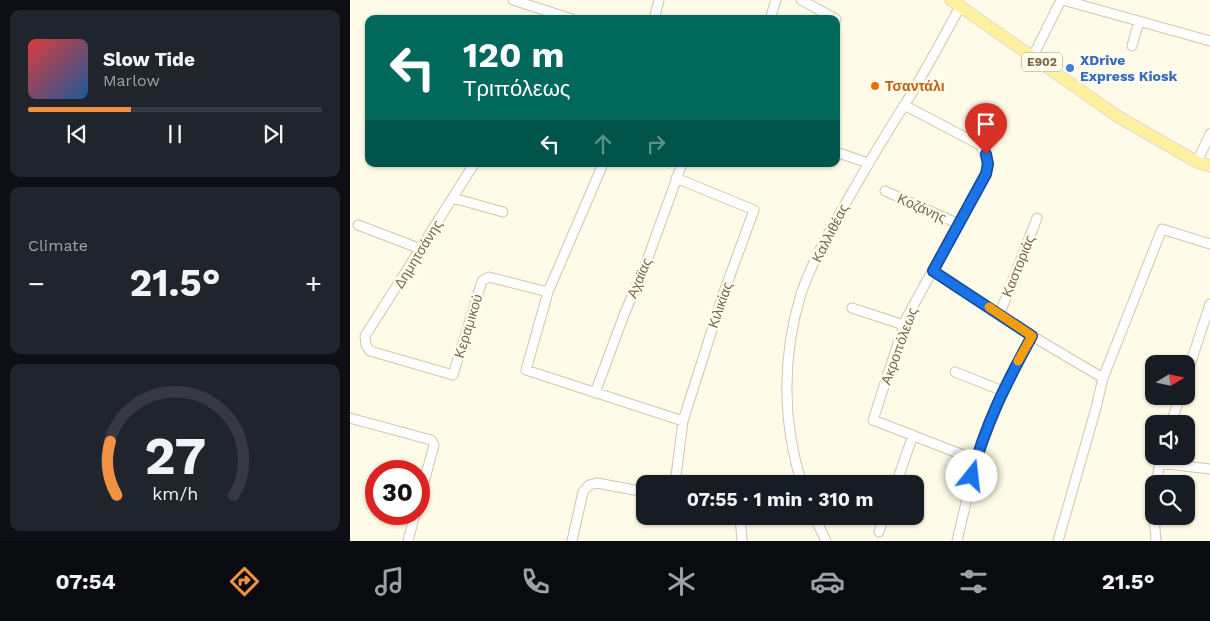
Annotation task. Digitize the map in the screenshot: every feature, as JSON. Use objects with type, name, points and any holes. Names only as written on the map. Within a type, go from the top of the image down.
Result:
[{"type":"main road","name":"E902","points":[[956,4],[1117,116],[1197,162],[1210,166]]},
{"type":"street","points":[[513,0],[560,15]]},
{"type":"street","points":[[655,15],[659,0]]},
{"type":"street","points":[[771,15],[776,0]]},
{"type":"street","points":[[801,0],[827,15]]},
{"type":"street","points":[[1033,56],[1062,0],[1210,41]]},
{"type":"street","name":"Καλλιθέας","points":[[799,475],[790,435],[786,382],[788,350],[801,295],[818,253],[838,214],[904,106],[956,4]]},
{"type":"street","points":[[1132,46],[1139,21]]},
{"type":"street","name":"Ακροπόλεως","points":[[904,106],[980,145],[986,154],[988,164],[986,174],[904,325],[873,420],[976,460]]},
{"type":"street","points":[[1197,162],[1210,134]]},
{"type":"street","points":[[840,153],[868,163]]},
{"type":"street","name":"Δημητσάνης","points":[[366,345],[365,336],[472,167]]},
{"type":"street","points":[[602,167],[548,292],[526,370],[682,420]]},
{"type":"street","name":"Αχαϊας","points":[[596,392],[681,167]]},
{"type":"street","name":"Κιλικίας","points":[[676,178],[754,210],[724,292],[682,420],[676,475]]},
{"type":"street","name":"Κοζάνης","points":[[884,191],[959,224]]},
{"type":"street","points":[[453,198],[503,212]]},
{"type":"street","name":"Καστοριάς","points":[[1000,314],[1037,218]]},
{"type":"street","points":[[358,225],[420,249]]},
{"type":"street","points":[[1058,541],[1103,378],[1162,229],[1210,244]]},
{"type":"street","points":[[933,271],[1032,336],[1103,378]]},
{"type":"street","name":"Κεραμικού","points":[[366,345],[370,351],[453,375],[482,281],[489,278],[548,292]]},
{"type":"street","points":[[1195,357],[1206,332],[1210,304]]},
{"type":"street","points":[[852,308],[904,325]]},
{"type":"street","points":[[957,541],[976,460],[1003,392],[1032,336]]},
{"type":"street","points":[[955,372],[1003,392]]},
{"type":"street","points":[[350,418],[431,440],[434,445],[430,460]]},
{"type":"street","points":[[899,475],[913,435]]},
{"type":"street","points":[[1188,465],[1210,469]]},
{"type":"street","points":[[572,541],[583,492],[589,486],[597,483],[636,490]]},
{"type":"street","points":[[408,541],[412,525]]},
{"type":"street","points":[[741,525],[742,541]]},
{"type":"street","points":[[818,525],[826,541]]},
{"type":"street","points":[[879,532],[881,525]]},
{"type":"street","points":[[1155,525],[1156,541]]},
{"type":"slow traffic","points":[[989,307],[1032,336],[1018,361]]},
{"type":"place","name":"XDrive Express Kiosk","points":[[1070,68]]},
{"type":"place","name":"Τσαντάλι","points":[[875,86]]},
{"type":"route","points":[[972,476],[976,460],[1002,393],[1032,336],[933,271],[986,174],[988,164],[986,154]]}]
